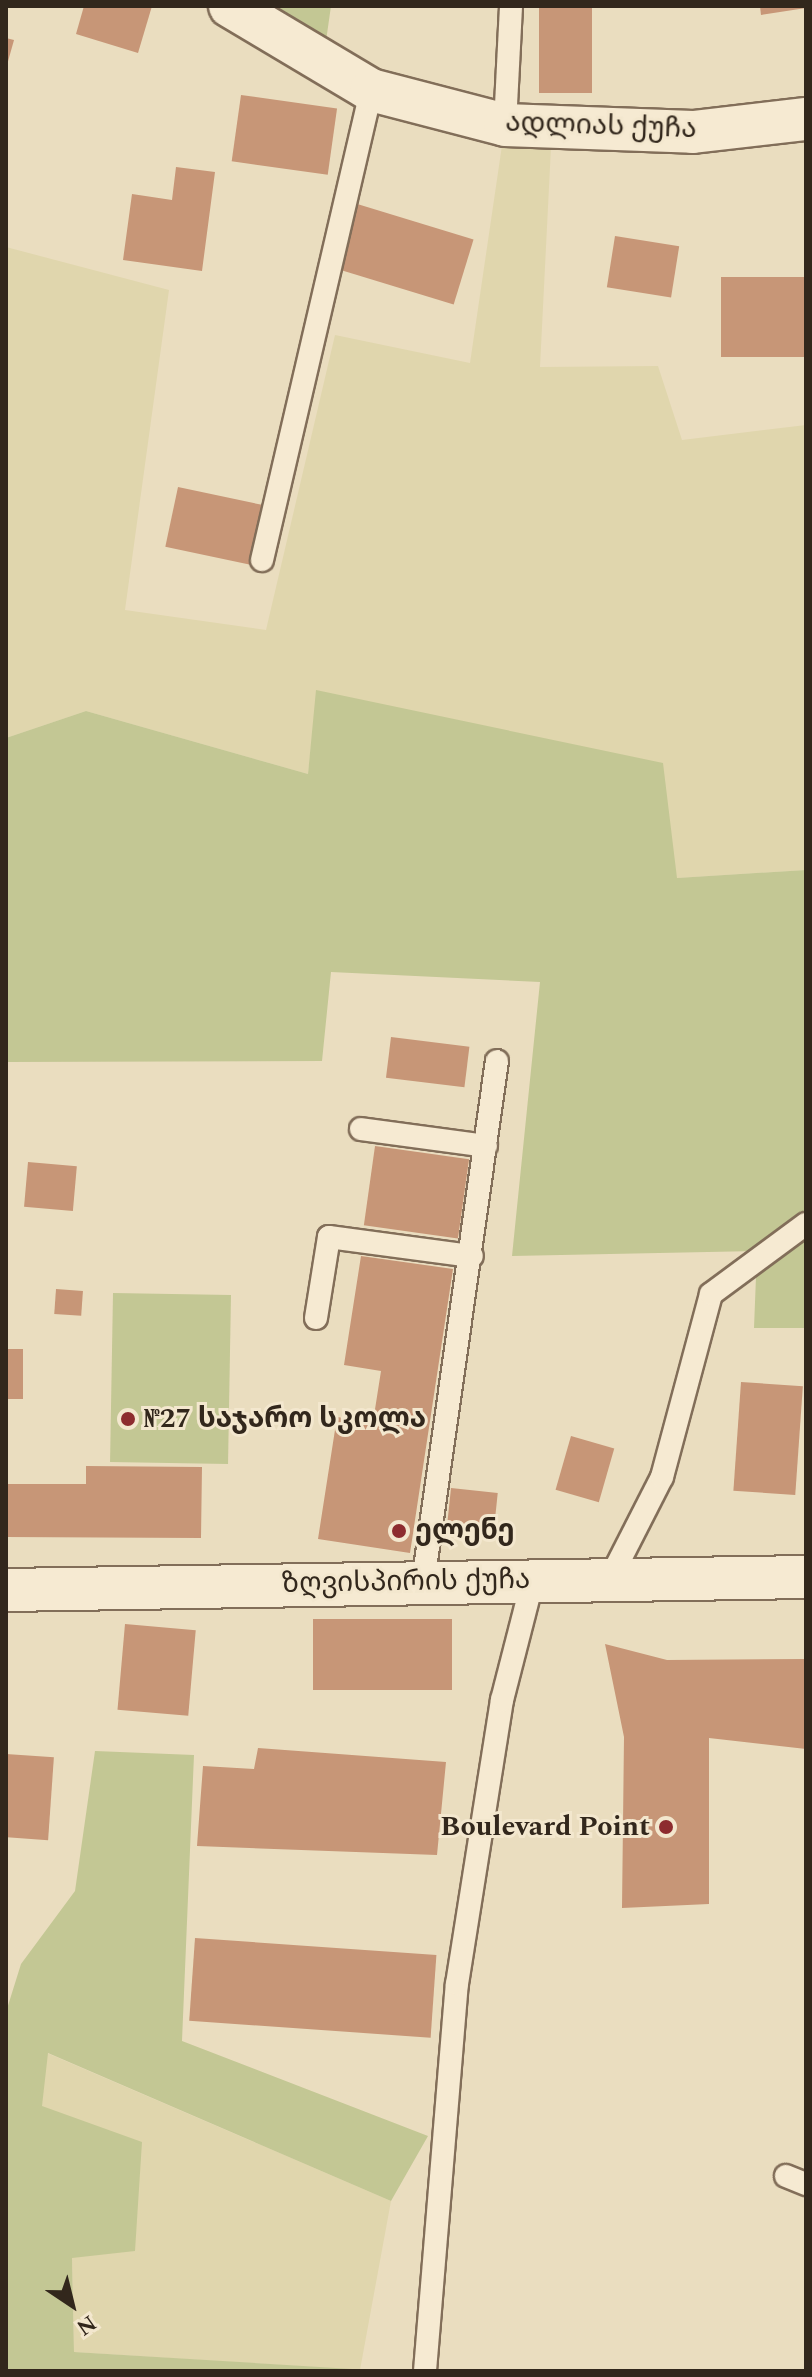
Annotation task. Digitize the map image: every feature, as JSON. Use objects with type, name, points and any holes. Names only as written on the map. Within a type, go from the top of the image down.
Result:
[{"type":"street","name":"ადლიას ქუჩა","points":[[230,6],[371,90],[505,125],[693,132],[806,119]]},
{"type":"street","name":"ზღვისპირის ქუჩა","points":[[6,1590],[533,1579],[806,1577]]},
{"type":"lane","points":[[505,125],[511,6]]},
{"type":"lane","points":[[262,560],[371,90]]},
{"type":"lane","points":[[423,1582],[472,1256],[497,1061]]},
{"type":"lane","points":[[361,1129],[486,1146]]},
{"type":"lane","points":[[610,1579],[662,1477],[711,1294],[806,1224]]},
{"type":"lane","points":[[316,1318],[329,1237],[472,1256]]},
{"type":"lane","points":[[425,2371],[457,1984],[502,1700],[533,1579]]},
{"type":"shaded area","points":[[505,125],[552,127],[540,367],[658,366],[682,440],[806,425],[806,870],[677,878],[317,691],[308,774],[86,711],[6,738],[6,247],[169,290],[125,610],[266,630],[335,335],[470,363]]},
{"type":"shaded area","points":[[47,2053],[391,2201],[360,2370],[74,2352],[72,2258],[41,2106]]},
{"type":"green space","points":[[230,6],[331,6],[323,62]]},
{"type":"green space","points":[[316,690],[663,763],[677,878],[806,870],[806,1328],[754,1328],[757,1251],[512,1256],[540,982],[331,972],[322,1061],[6,1062],[6,738],[86,711],[308,774]]},
{"type":"green space","points":[[113,1293],[231,1295],[228,1464],[110,1462]]},
{"type":"green space","points":[[95,1751],[194,1755],[182,2041],[428,2136],[391,2201],[48,2053],[42,2106],[142,2142],[135,2251],[72,2258],[74,2352],[385,2371],[6,2371],[6,2012],[21,1964],[75,1891]]},
{"type":"building","points":[[84,6],[152,6],[138,53],[76,34]]},
{"type":"building","points":[[539,6],[592,6],[592,93],[539,93]]},
{"type":"building","points":[[760,6],[806,6],[806,8],[761,15]]},
{"type":"building","points":[[6,38],[14,40],[7,65],[6,65]]},
{"type":"building","points":[[241,95],[337,108],[328,175],[232,161]]},
{"type":"building","points":[[176,167],[215,172],[202,271],[123,260],[132,194],[172,200]]},
{"type":"building","points":[[354,203],[474,240],[454,305],[334,268]]},
{"type":"building","points":[[615,236],[679,246],[671,298],[607,287]]},
{"type":"building","points":[[721,277],[806,277],[806,357],[721,357]]},
{"type":"building","points":[[178,487],[263,505],[250,565],[165,547]]},
{"type":"building","points":[[391,1037],[469,1047],[464,1087],[386,1078]]},
{"type":"building","points":[[375,1146],[469,1159],[458,1238],[364,1225]]},
{"type":"building","points":[[28,1162],[77,1166],[73,1211],[24,1207]]},
{"type":"building","points":[[361,1256],[453,1269],[410,1553],[318,1539],[337,1417],[373,1422],[381,1371],[344,1365]]},
{"type":"building","points":[[56,1289],[83,1291],[81,1316],[54,1314]]},
{"type":"building","points":[[6,1349],[23,1349],[23,1399],[6,1399]]},
{"type":"building","points":[[741,1382],[803,1386],[795,1495],[733,1491]]},
{"type":"building","points":[[571,1436],[614,1448],[599,1502],[556,1490]]},
{"type":"building","points":[[86,1466],[202,1467],[201,1538],[6,1537],[6,1484],[86,1484]]},
{"type":"building","points":[[451,1488],[498,1493],[493,1539],[446,1534]]},
{"type":"building","points":[[313,1619],[452,1619],[452,1690],[313,1690]]},
{"type":"building","points":[[125,1624],[196,1630],[188,1716],[118,1710]]},
{"type":"building","name":"Boulevard Point","points":[[605,1644],[667,1660],[806,1659],[806,1749],[709,1738],[709,1904],[622,1908],[624,1737]]},
{"type":"building","points":[[258,1748],[446,1762],[437,1855],[197,1846],[203,1766],[254,1769]]},
{"type":"building","points":[[6,1754],[54,1757],[48,1840],[6,1837]]},
{"type":"building","points":[[195,1938],[436,1955],[431,2038],[189,2021]]},
{"type":"place","name":"№27 საჯარო სკოლა","points":[[128,1419]]},
{"type":"place","name":"ელენე","points":[[399,1531]]},
{"type":"place","name":"Boulevard Point","points":[[666,1827]]}]
